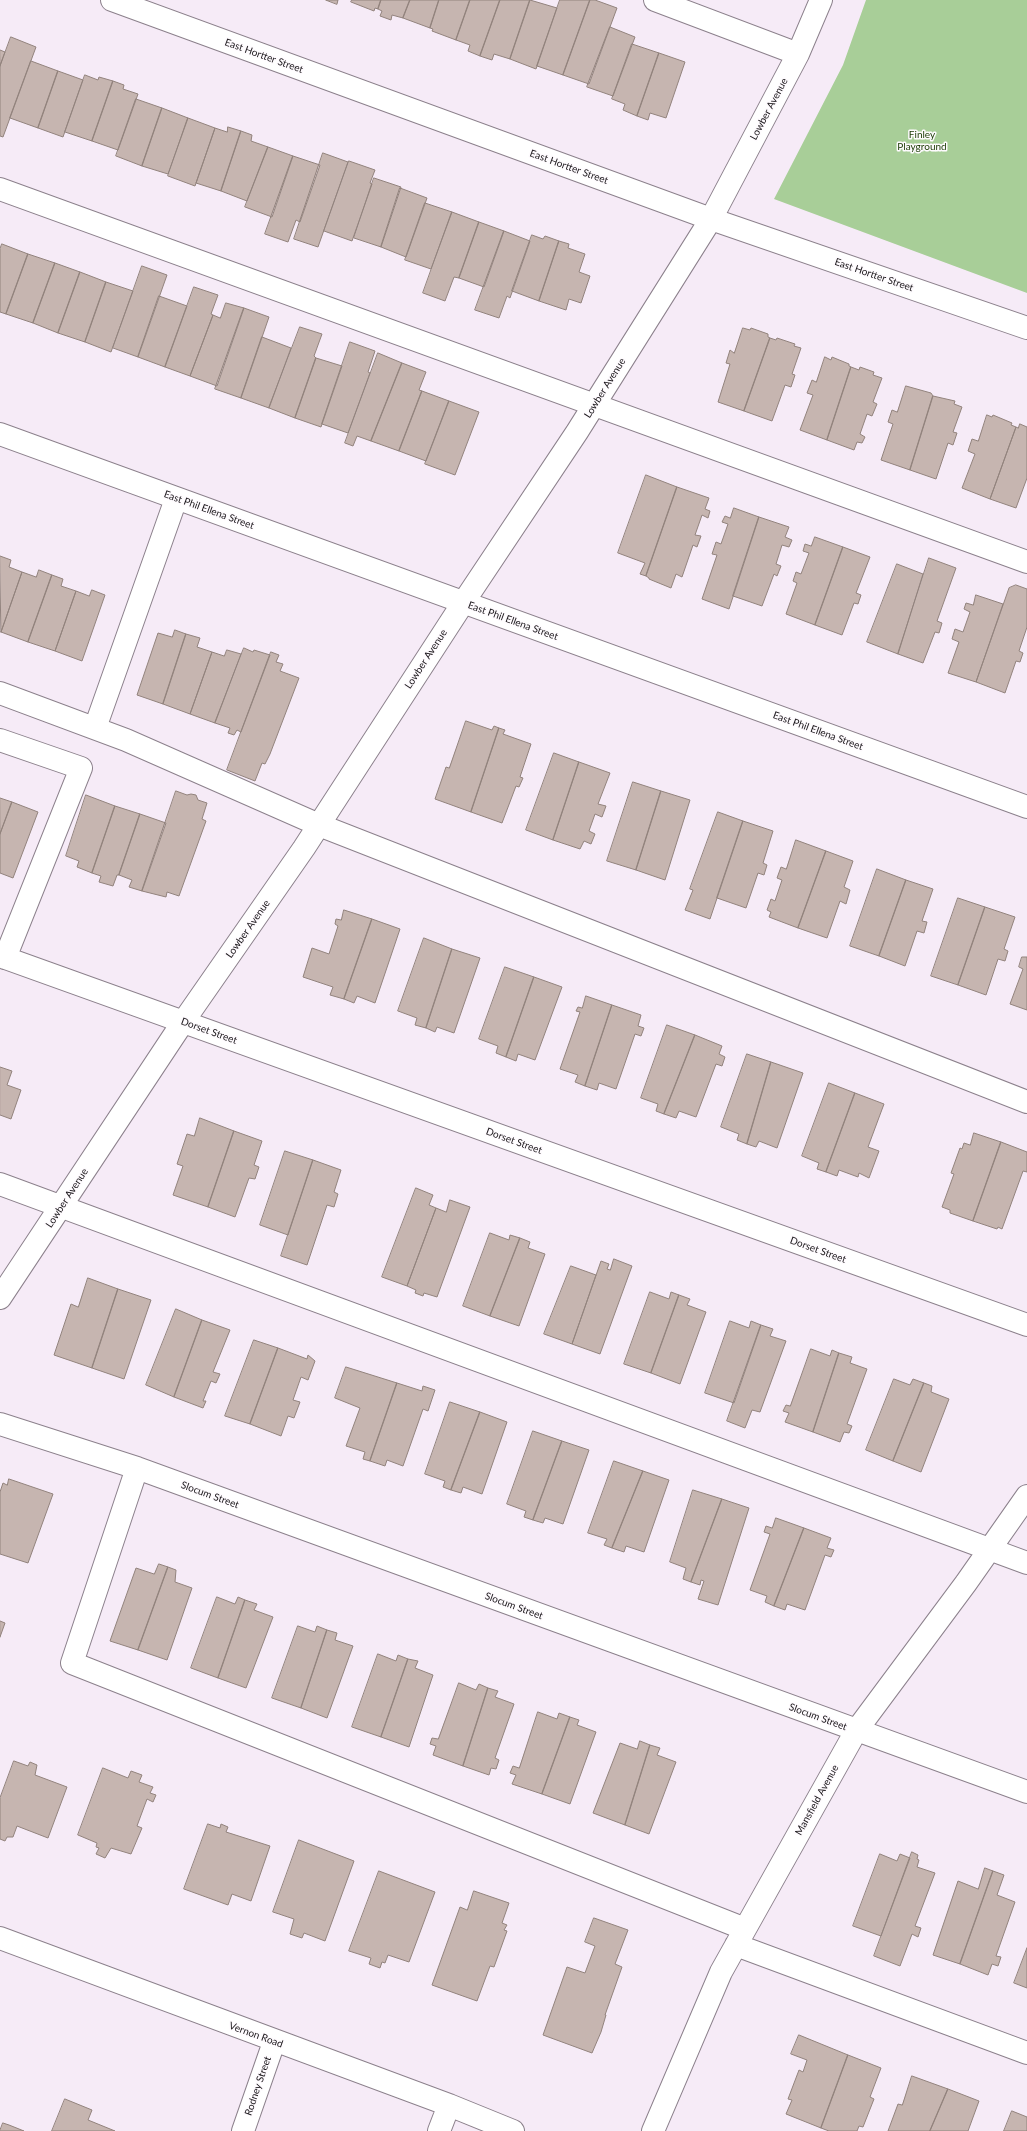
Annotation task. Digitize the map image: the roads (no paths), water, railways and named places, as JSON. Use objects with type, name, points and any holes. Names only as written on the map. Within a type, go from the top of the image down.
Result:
[{"type":"street","name":"East Hortter Street","points":[[112,0],[711,219],[1027,328]]},
{"type":"street","points":[[654,0],[798,54]]},
{"type":"street","name":"Lowber Avenue","points":[[0,1298],[183,1022],[319,825],[462,603],[594,406],[711,219],[798,54],[821,0]]},
{"type":"street","points":[[0,189],[1027,562]]},
{"type":"street","name":"East Phil Ellena Street","points":[[0,434],[1027,807]]},
{"type":"street","points":[[95,728],[176,499]]},
{"type":"street","points":[[0,693],[126,740],[319,825],[1027,1102]]},
{"type":"street","points":[[0,740],[81,768],[2,957]]},
{"type":"street","name":"Dorset Street","points":[[2,957],[1027,1325]]},
{"type":"street","points":[[0,1184],[62,1205],[1027,1563]]},
{"type":"street","name":"Slocum Street","points":[[0,1424],[137,1468],[1027,1792]]},
{"type":"street","points":[[137,1468],[72,1663],[1027,2053]]},
{"type":"street","name":"Mansfield Avenue","points":[[653,2131],[721,1972],[856,1731],[1027,1496]]},
{"type":"street","name":"Vernon Road","points":[[0,1938],[274,2042],[449,2105],[513,2131]]},
{"type":"street","name":"Rodney Street","points":[[242,2131],[274,2042]]},
{"type":"street","points":[[439,2131],[449,2105]]},
{"type":"park label","name":"Finley Playground","points":[[922,140]]}]
